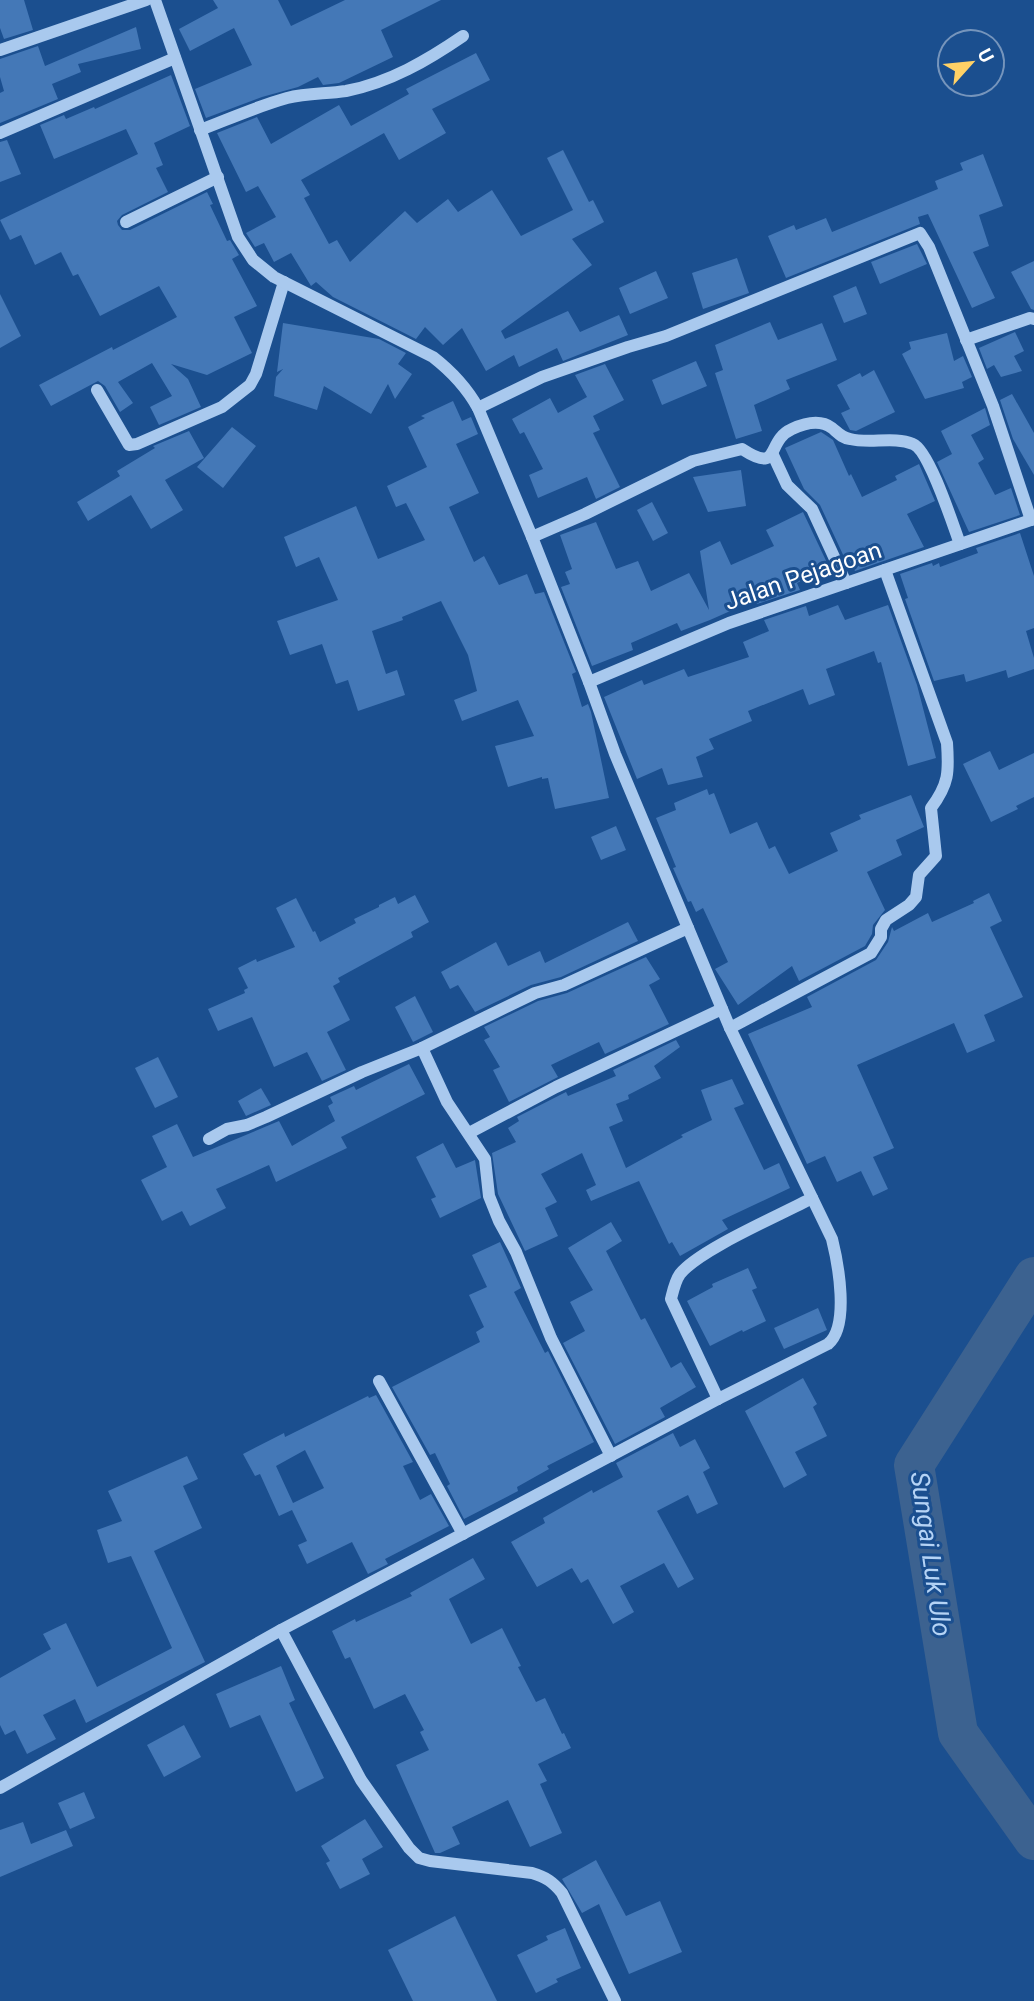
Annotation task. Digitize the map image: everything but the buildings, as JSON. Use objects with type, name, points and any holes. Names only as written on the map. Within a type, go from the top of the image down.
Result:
[{"type":"street","points":[[0,50],[146,0]]},
{"type":"street","points":[[0,1788],[281,1630],[718,1399],[828,1344],[835,1337],[840,1304],[839,1267],[832,1239],[730,1028],[615,754],[532,537],[478,408],[448,368],[433,357],[284,282],[253,260],[238,237],[155,0]]},
{"type":"street","points":[[201,130],[286,99],[310,93],[347,90],[391,76],[425,61],[463,36]]},
{"type":"street","points":[[0,133],[175,58]]},
{"type":"street","points":[[126,222],[218,177]]},
{"type":"street","points":[[478,408],[541,377],[667,336],[914,233],[920,233],[924,236],[993,405],[1033,519]]},
{"type":"street","points":[[97,390],[129,445],[137,444],[222,407],[250,385],[256,374],[284,282]]},
{"type":"street","points":[[966,340],[1030,318],[1034,319]]},
{"type":"street","points":[[532,537],[693,461],[742,449],[760,459],[768,459],[773,455],[783,434],[817,421],[848,439],[916,444],[936,480],[960,544]]},
{"type":"street","points":[[773,455],[788,485],[812,509],[846,583]]},
{"type":"street","name":"Jalan Pejagoan","points":[[589,682],[729,624],[1033,519]]},
{"type":"street","points":[[730,1028],[871,953],[887,920],[916,897],[919,876],[936,856],[931,808],[943,792],[949,773],[947,743],[885,570]]},
{"type":"street","points":[[209,1139],[227,1129],[266,1118],[362,1072],[422,1048],[535,993],[564,985],[688,928]]},
{"type":"street","points":[[468,1133],[556,1087],[722,1009]]},
{"type":"street","points":[[422,1048],[447,1102],[485,1159],[489,1196],[499,1221],[516,1252],[547,1328],[611,1456]]},
{"type":"street","points":[[718,1399],[671,1299],[674,1285],[680,1274],[705,1255],[812,1198]]},
{"type":"street","points":[[379,1381],[463,1534]]},
{"type":"street","points":[[281,1630],[361,1780],[409,1848],[419,1858],[430,1861],[532,1873],[555,1884],[562,1893],[615,2001]]},
{"type":"waterway","name":"Sungai Luk Ulo","points":[[1034,1277],[914,1465],[958,1733],[1034,1840]]}]
